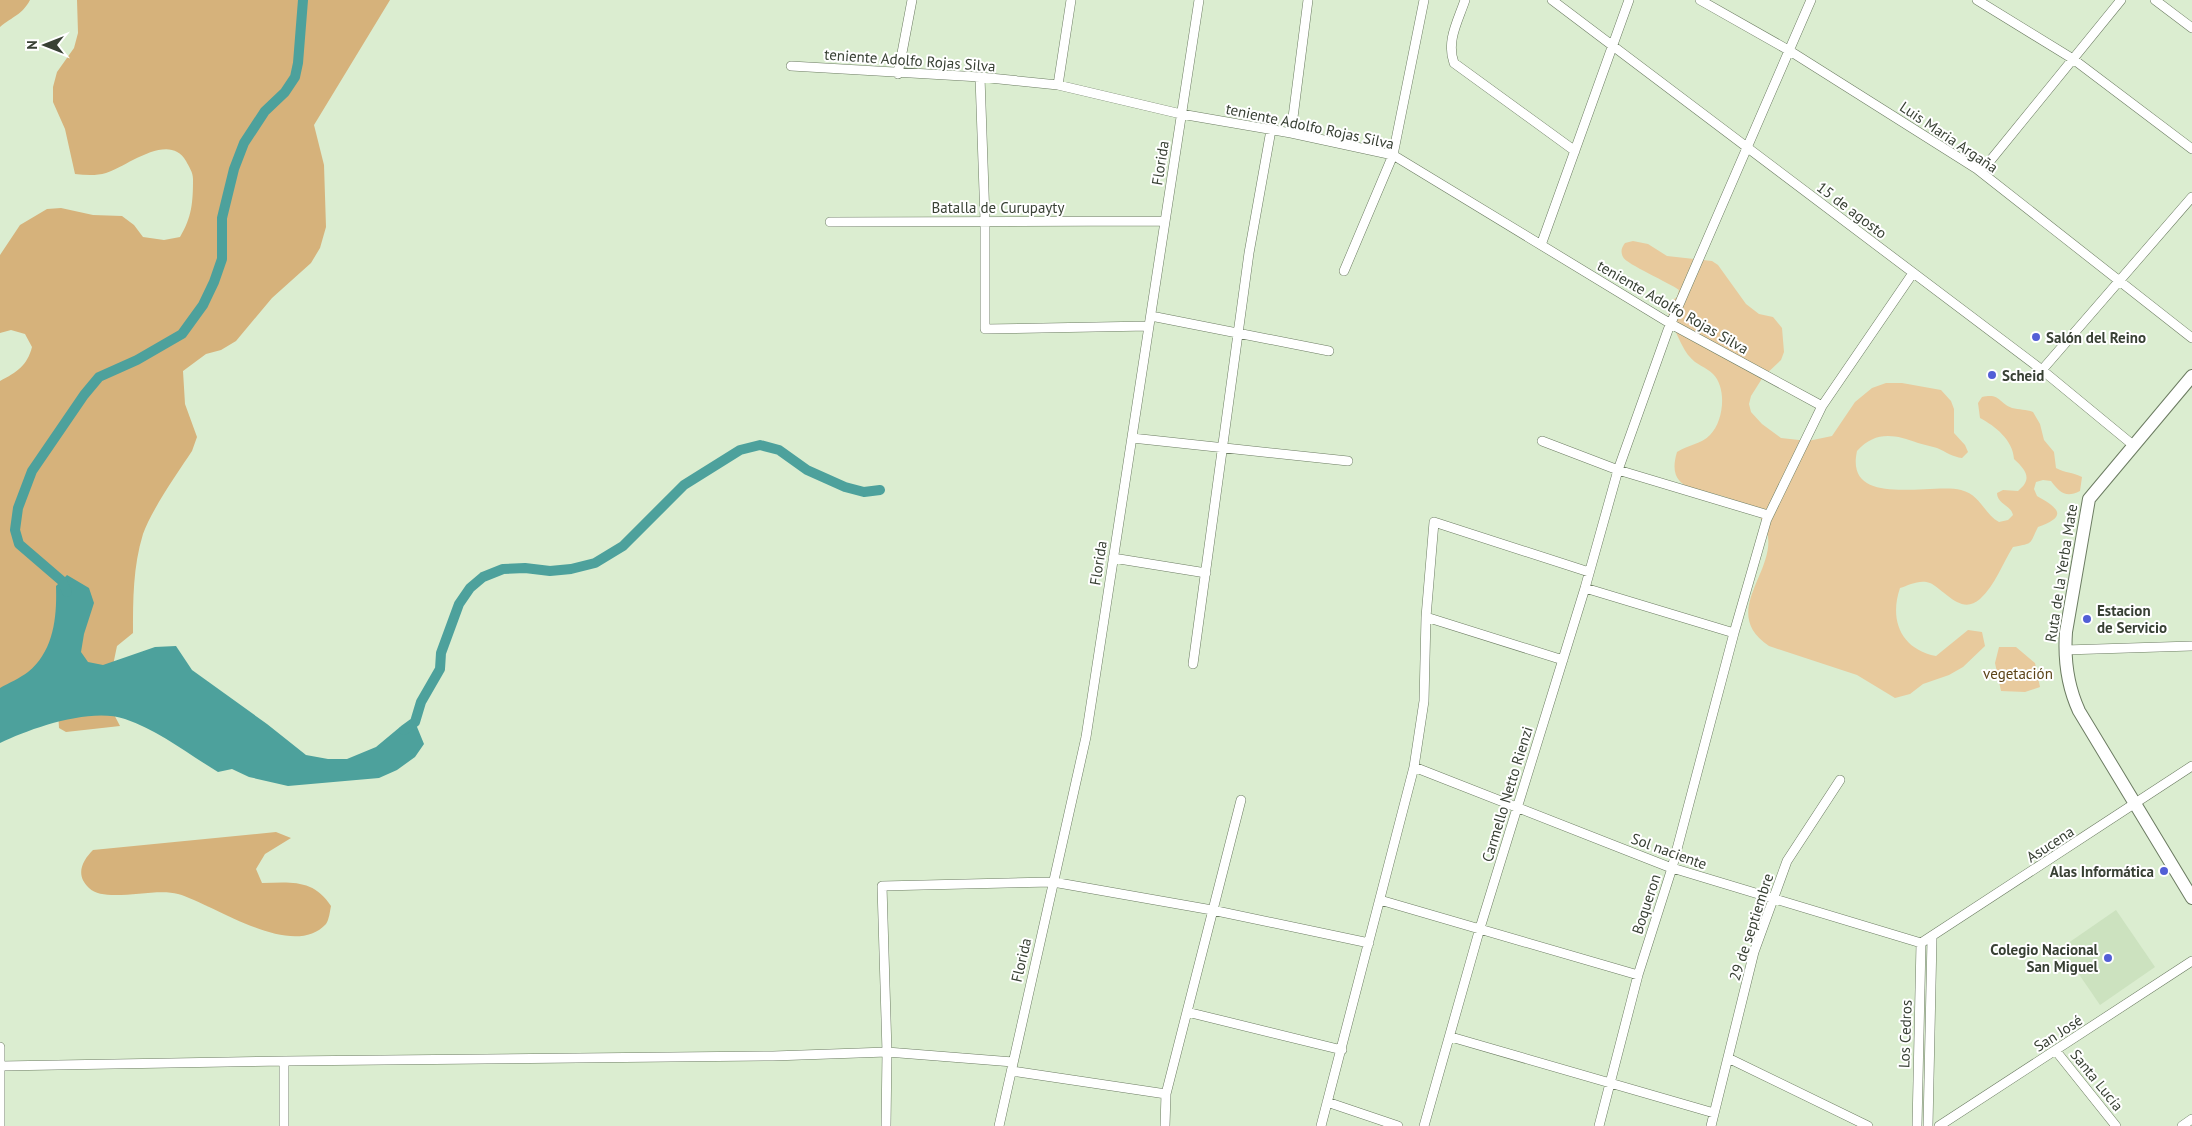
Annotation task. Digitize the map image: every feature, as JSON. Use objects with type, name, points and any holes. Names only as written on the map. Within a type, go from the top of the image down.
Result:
[{"type":"main road","name":"Ruta de la Yerba Mate","points":[[2192,376],[2089,499],[2067,622],[2065,650],[2066,673],[2073,697],[2192,898]]},
{"type":"street","points":[[898,74],[912,0]]},
{"type":"street","points":[[1058,85],[1071,0]]},
{"type":"street","name":"Florida","points":[[999,1126],[1086,737],[1199,0]]},
{"type":"street","points":[[1291,133],[1308,0]]},
{"type":"street","points":[[1344,270],[1393,155],[1424,0]]},
{"type":"street","points":[[1465,0],[1450,41],[1450,51],[1454,63],[1575,151]]},
{"type":"street","name":"15 de agosto","points":[[1552,0],[2042,370],[2133,445]]},
{"type":"street","points":[[1541,245],[1629,0]]},
{"type":"street","name":"Luis Maria Argaña","points":[[1700,0],[1790,51],[1981,172],[2192,338]]},
{"type":"street","name":"Carmello Netto Rienzi","points":[[1424,1126],[1480,928],[1585,588],[1618,470],[1671,324],[1811,0]]},
{"type":"street","points":[[1977,0],[2073,59],[2192,149]]},
{"type":"street","points":[[1981,172],[2121,0]]},
{"type":"street","points":[[2155,0],[2192,28]]},
{"type":"street","name":"teniente Adolfo Rojas Silva","points":[[791,66],[898,74],[980,77],[1058,85],[1182,114],[1291,133],[1393,155],[1671,324],[1822,406]]},
{"type":"street","points":[[980,77],[985,220],[985,329],[1149,326]]},
{"type":"street","points":[[1193,664],[1248,253],[1271,130]]},
{"type":"street","points":[[2042,370],[2118,280],[2192,197]]},
{"type":"street","name":"Batalla de Curupayty","points":[[830,222],[985,220],[1165,221]]},
{"type":"street","name":"Boqueron","points":[[1599,1126],[1608,1083],[1638,975],[1672,868],[1734,633],[1767,519],[1822,406],[1913,273]]},
{"type":"street","points":[[1150,316],[1329,351]]},
{"type":"street","points":[[1132,438],[1348,461]]},
{"type":"street","points":[[1542,441],[1618,470],[1768,515],[1767,519]]},
{"type":"street","points":[[1321,1126],[1414,767],[1424,701],[1426,617],[1434,522],[1589,572]]},
{"type":"street","points":[[1113,558],[1206,574]]},
{"type":"street","points":[[1585,588],[1734,633]]},
{"type":"street","points":[[1426,617],[1563,660]]},
{"type":"street","points":[[2065,650],[2192,646]]},
{"type":"street","name":"Asucena","points":[[1921,944],[2136,805],[2192,766]]},
{"type":"street","name":"Sol naciente","points":[[1414,767],[1672,868],[1921,944]]},
{"type":"street","name":"29 de septiembre","points":[[1711,1126],[1754,952],[1787,861],[1840,780]]},
{"type":"street","points":[[1165,1126],[1166,1094],[1212,910],[1242,800]]},
{"type":"street","points":[[886,1126],[887,1052],[882,886],[1053,882],[1212,910],[1369,943]]},
{"type":"street","points":[[1380,900],[1638,975]]},
{"type":"street","points":[[1928,1126],[1932,938]]},
{"type":"street","name":"Los Cedros","points":[[1916,1126],[1921,944]]},
{"type":"street","name":"San José","points":[[1939,1126],[2192,961]]},
{"type":"street","points":[[1187,1012],[1342,1050]]},
{"type":"street","points":[[1450,1037],[1714,1113]]},
{"type":"street","points":[[0,1047],[0,1126]]},
{"type":"street","name":"Santa Lucía","points":[[2056,1051],[2116,1126]]},
{"type":"street","points":[[1,1066],[284,1061],[616,1059],[887,1052],[1012,1066],[1166,1094]]},
{"type":"street","points":[[1728,1058],[1868,1126]]},
{"type":"street","points":[[284,1061],[284,1126]]},
{"type":"street","points":[[1327,1102],[1398,1126]]},
{"type":"street","points":[[2182,1126],[2192,1119]]},
{"type":"shaded area","points":[[0,0],[30,0],[20,12],[0,27]]},
{"type":"shaded area","points":[[77,0],[390,0],[314,125],[324,165],[326,227],[320,248],[311,263],[272,298],[236,341],[221,350],[206,354],[183,371],[185,404],[197,437],[192,451],[152,514],[143,534],[134,583],[133,633],[117,646],[106,699],[120,726],[66,732],[59,728],[58,711],[0,703],[0,381],[21,368],[32,347],[25,334],[11,330],[0,333],[0,255],[20,225],[47,209],[61,208],[93,215],[122,216],[134,225],[143,237],[164,240],[180,237],[189,216],[193,187],[191,170],[186,161],[179,153],[169,149],[147,154],[106,173],[94,175],[75,174],[65,129],[53,102],[53,87],[57,72],[74,48],[78,33]]},
{"type":"shaded area","points":[[276,832],[291,838],[265,854],[256,869],[262,883],[283,882],[301,884],[317,891],[324,897],[331,906],[328,920],[326,924],[311,934],[294,936],[253,927],[193,900],[168,892],[118,895],[97,893],[89,888],[82,878],[83,863],[93,850]]},
{"type":"shaded area","name":"Colegio Nacional San Miguel","points":[[2116,910],[2155,967],[2100,1005],[2061,948]]},
{"type":"green space","points":[[1633,241],[1648,244],[1667,256],[1712,261],[1718,265],[1746,304],[1759,314],[1773,317],[1782,328],[1784,352],[1781,360],[1763,377],[1751,396],[1749,404],[1751,412],[1762,424],[1781,438],[1808,441],[1832,436],[1855,402],[1872,388],[1886,383],[1902,383],[1941,390],[1951,401],[1954,409],[1954,433],[1965,445],[1968,452],[1962,458],[1937,448],[1893,436],[1878,437],[1857,451],[1857,469],[1864,481],[1877,487],[1894,490],[1948,488],[1961,490],[1968,492],[1978,500],[1994,519],[1999,522],[2008,520],[2013,515],[2012,512],[1999,500],[1997,493],[2003,490],[2018,491],[2023,487],[2026,475],[2022,467],[2014,459],[2007,440],[1997,429],[1980,418],[1978,403],[1982,397],[1993,396],[2012,408],[2033,412],[2040,424],[2044,440],[2054,452],[2056,468],[2082,477],[2080,491],[2067,494],[2057,489],[2051,481],[2043,480],[2036,482],[2034,489],[2037,496],[2055,508],[2057,516],[2048,523],[2038,527],[2030,542],[2013,547],[1986,593],[1973,603],[1966,605],[1960,603],[1936,586],[1926,582],[1900,588],[1896,611],[1897,622],[1906,640],[1914,647],[1936,656],[1968,630],[1982,632],[1985,646],[1963,667],[1949,675],[1923,684],[1910,694],[1895,698],[1857,675],[1769,646],[1754,632],[1749,618],[1749,603],[1766,556],[1768,540],[1764,524],[1749,505],[1735,503],[1726,497],[1687,486],[1676,475],[1677,452],[1707,438],[1715,429],[1721,413],[1722,396],[1720,387],[1713,374],[1689,356],[1672,323],[1666,305],[1677,297],[1679,290],[1623,257],[1622,248],[1625,243]]},
{"type":"green space","name":"vegetación","points":[[1999,647],[2016,647],[2035,663],[2040,687],[2025,692],[2001,691],[1995,663]]},
{"type":"water","points":[[67,575],[89,588],[94,603],[84,634],[81,652],[88,662],[103,665],[155,647],[176,646],[192,670],[267,724],[306,755],[328,759],[347,759],[376,747],[400,727],[415,722],[424,744],[415,757],[397,770],[379,778],[288,786],[249,777],[232,769],[218,772],[149,729],[125,719],[111,716],[79,717],[61,721],[28,731],[0,743],[0,688],[28,672],[37,664],[49,644],[56,610],[56,586]]},
{"type":"waterway","points":[[67,592],[62,581],[19,544],[15,530],[18,508],[32,471],[84,395],[99,377],[137,360],[182,334],[203,305],[222,259],[222,218],[234,169],[244,143],[265,111],[285,92],[295,77],[298,63],[303,0]]},
{"type":"waterway","points":[[404,730],[415,722],[421,702],[440,669],[441,653],[459,604],[470,588],[483,577],[503,569],[525,568],[550,571],[571,569],[595,563],[623,546],[684,485],[740,450],[760,445],[779,450],[807,470],[845,487],[864,492],[880,490]]},
{"type":"place","name":"Salón del Reino","points":[[2036,337]]},
{"type":"place","name":"Scheid","points":[[1992,375]]},
{"type":"place","name":"Estacion de Servicio","points":[[2087,619]]},
{"type":"place","name":"Alas Informática","points":[[2164,871]]},
{"type":"place","name":"Colegio Nacional San Miguel","points":[[2108,958]]}]
